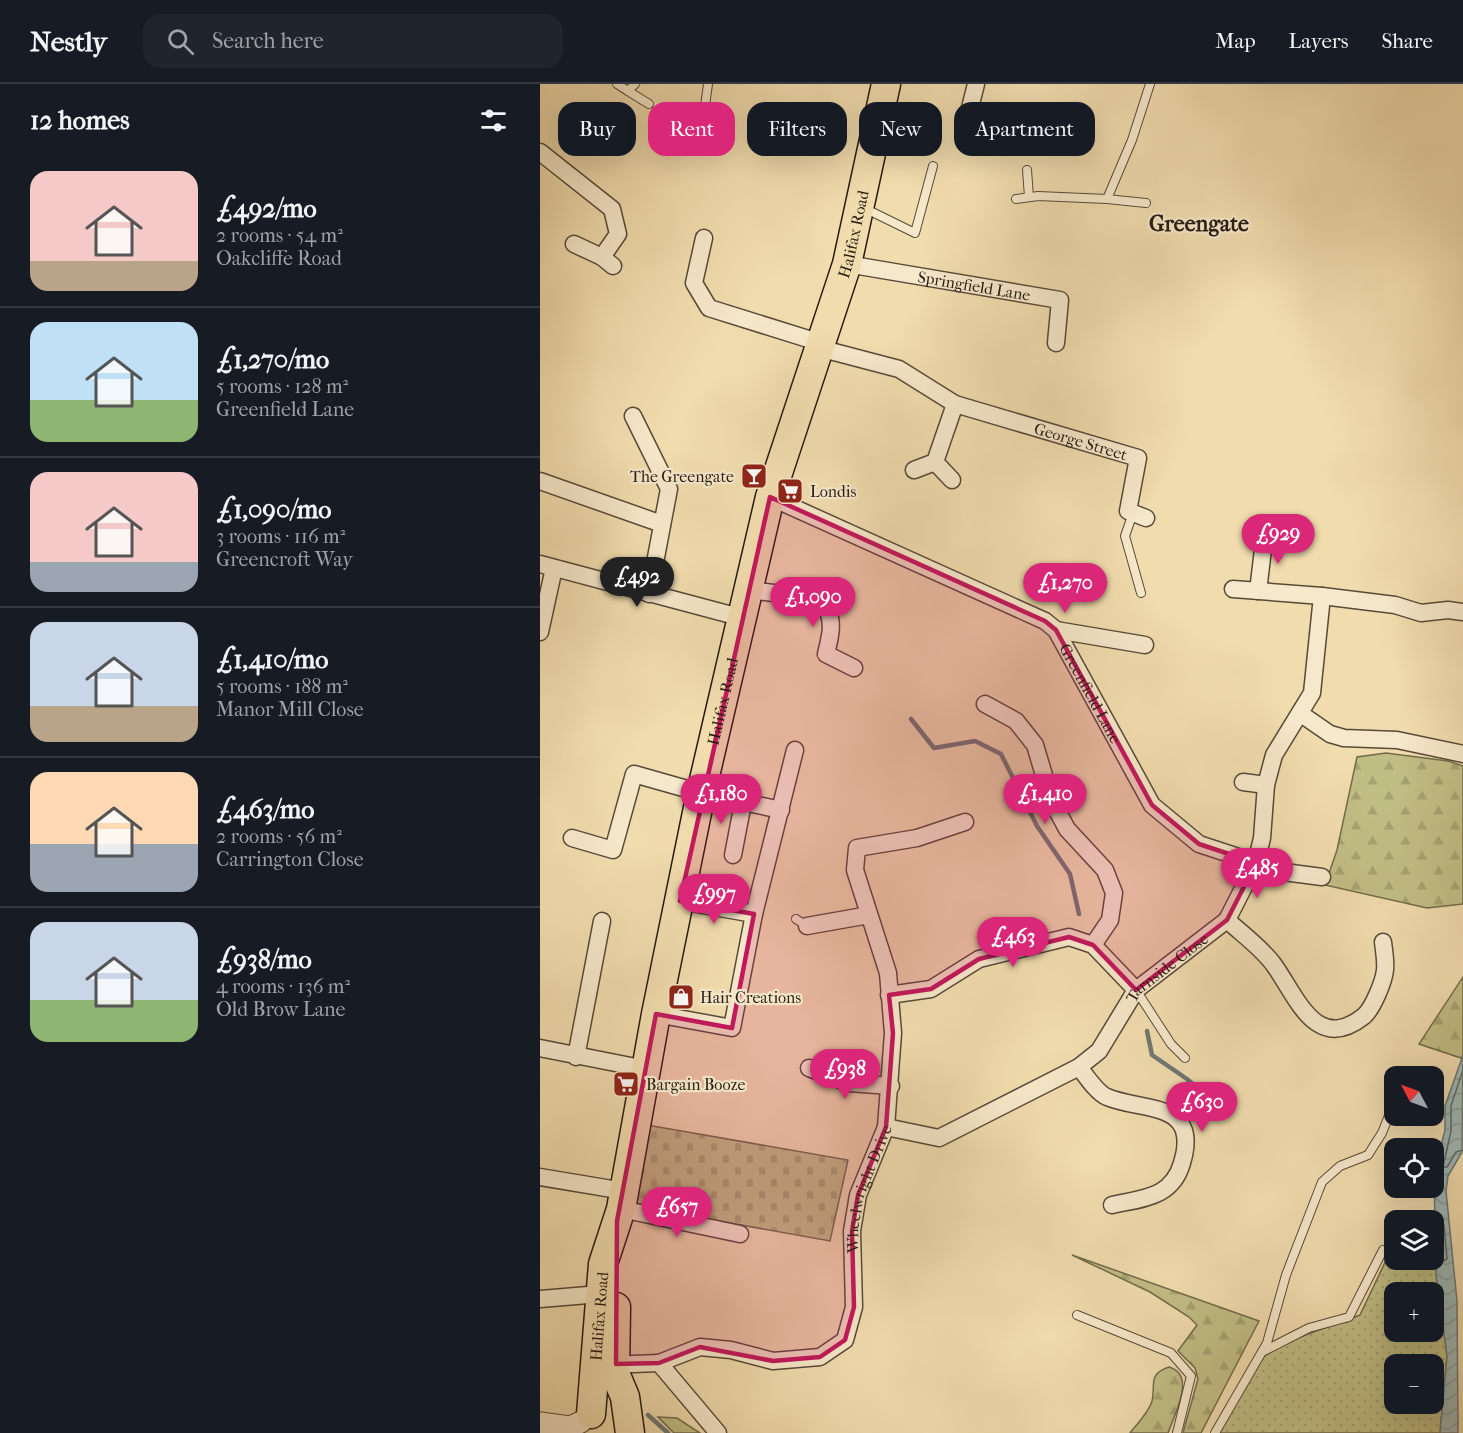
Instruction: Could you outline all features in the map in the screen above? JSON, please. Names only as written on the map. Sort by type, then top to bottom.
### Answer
[{"type":"highway","name":"Halifax Road","points":[[601,1425],[621,1207],[656,1014],[701,793],[770,497],[847,264],[861,207],[885,84]]},
{"type":"highway","name":"Halifax Road","points":[[601,1425],[625,1396],[608,1368],[600,1294],[603,1264],[621,1207]]},
{"type":"street","points":[[972,102],[976,84]]},
{"type":"street","points":[[540,152],[612,209],[618,234],[608,261],[574,244]]},
{"type":"street","name":"George Street","points":[[704,238],[694,283],[709,308],[899,369],[956,404],[1138,458],[1128,511],[1139,516]]},
{"type":"street","name":"Springfield Lane","points":[[847,264],[1060,300],[1056,343]]},
{"type":"street","points":[[914,470],[935,462],[956,404]]},
{"type":"street","points":[[633,416],[669,489],[649,594]]},
{"type":"street","points":[[935,462],[952,480]]},
{"type":"street","points":[[540,481],[662,524]]},
{"type":"street","name":"Greenfield Lane","points":[[770,497],[1045,621],[1056,630],[1152,806],[1199,844],[1284,872],[1322,877]]},
{"type":"street","points":[[1258,591],[1265,534]]},
{"type":"street","points":[[540,633],[547,566],[743,618]]},
{"type":"street","points":[[1233,589],[1395,605],[1421,613],[1448,610],[1463,612]]},
{"type":"street","points":[[749,590],[818,600],[828,611],[831,625],[826,654],[854,668]]},
{"type":"street","points":[[1322,596],[1312,693],[1274,755],[1266,786],[1262,838],[1256,862],[1227,920],[1273,963],[1301,1008],[1317,1024],[1336,1029],[1353,1024],[1368,1012],[1385,970],[1383,942]]},
{"type":"street","points":[[1056,630],[1145,645]]},
{"type":"street","points":[[985,704],[1017,721],[1035,745],[1051,799],[1067,829],[1105,870],[1114,893],[1110,920],[1093,945]]},
{"type":"street","points":[[1300,714],[1330,734],[1344,738],[1397,740],[1463,754]]},
{"type":"street","points":[[656,1014],[732,1028],[754,914],[795,750]]},
{"type":"street","points":[[572,838],[613,850],[634,774],[701,793],[781,810]]},
{"type":"street","points":[[1244,782],[1266,786]]},
{"type":"street","points":[[733,855],[743,803]]},
{"type":"street","name":"Wheelwright Drive","points":[[608,1368],[659,1363],[700,1347],[731,1350],[773,1361],[820,1357],[845,1340],[854,1307],[852,1231],[858,1195],[886,1127],[891,1086],[893,1033],[888,973],[855,870],[856,848],[917,838],[965,822]]},
{"type":"street","points":[[680,902],[754,914]]},
{"type":"street","points":[[801,923],[869,915]]},
{"type":"street","name":"Tarnside Close","points":[[886,1127],[939,1138],[1079,1067],[1100,1051],[1136,990],[1227,920]]},
{"type":"street","points":[[576,1057],[602,921]]},
{"type":"street","points":[[890,995],[931,989],[979,958],[1069,937],[1093,945],[1136,990]]},
{"type":"street","points":[[540,1048],[576,1057],[646,1069]]},
{"type":"street","points":[[1079,1067],[1106,1097],[1148,1105],[1175,1117],[1184,1131],[1187,1147],[1178,1177],[1159,1194],[1112,1205]]},
{"type":"street","points":[[809,1068],[849,1083],[891,1086]]},
{"type":"street","points":[[540,1177],[621,1207],[740,1233]]},
{"type":"street","points":[[540,1299],[600,1294]]},
{"type":"street","points":[[659,1363],[718,1433]]},
{"type":"street","points":[[540,1424],[570,1427],[601,1425]]},
{"type":"street","points":[[540,1424],[554,1433]]},
{"type":"lane","points":[[617,84],[648,103]]},
{"type":"lane","points":[[628,91],[635,84]]},
{"type":"lane","points":[[706,102],[708,84]]},
{"type":"lane","points":[[1107,199],[1132,140],[1150,84]]},
{"type":"lane","points":[[861,207],[915,233],[933,166]]},
{"type":"lane","points":[[1026,170],[1029,197]]},
{"type":"lane","points":[[1016,199],[1029,197],[1107,199],[1146,203]]},
{"type":"lane","points":[[1139,516],[1125,536],[1141,593]]},
{"type":"lane","points":[[1136,990],[1171,1044],[1185,1058]]},
{"type":"lane","points":[[1215,1433],[1267,1343],[1286,1275],[1322,1182],[1341,1166],[1368,1155],[1384,1126]]},
{"type":"lane","points":[[1262,1352],[1309,1328],[1349,1317],[1383,1250]]},
{"type":"lane","points":[[1077,1315],[1171,1353],[1191,1376],[1177,1433]]},
{"type":"highlighted area","points":[[770,497],[1045,621],[1056,630],[1152,805],[1199,844],[1256,863],[1227,920],[1136,990],[1093,945],[1069,937],[979,959],[931,989],[889,995],[893,1033],[886,1127],[858,1195],[852,1231],[854,1307],[845,1340],[820,1357],[773,1361],[700,1347],[659,1363],[616,1364],[617,1221],[656,1014],[732,1028],[754,914],[680,901]]},
{"type":"green space","points":[[1386,753],[1448,761],[1463,766],[1463,904],[1427,908],[1325,885],[1337,850],[1357,757]]},
{"type":"green space","points":[[1463,977],[1463,1055],[1461,1058],[1419,1044]]},
{"type":"green space","points":[[647,1125],[848,1160],[830,1241],[630,1205]]},
{"type":"green space","points":[[1072,1255],[1259,1321],[1201,1433],[1183,1433],[1198,1379],[1195,1368],[1178,1351],[1197,1325],[1189,1317],[1150,1292]]},
{"type":"green space","points":[[1384,1265],[1384,1270],[1437,1270],[1439,1282],[1384,1282],[1384,1342],[1444,1342],[1444,1329],[1447,1356],[1444,1389],[1444,1354],[1384,1354],[1384,1414],[1442,1414],[1440,1433],[1213,1433],[1240,1383],[1251,1368],[1275,1349],[1360,1315]]},
{"type":"green space","points":[[1169,1367],[1177,1371],[1182,1378],[1183,1387],[1168,1433],[1130,1433],[1146,1414],[1153,1396],[1155,1377]]},
{"type":"green space","points":[[658,1417],[677,1418],[700,1433],[674,1433]]},
{"type":"water","points":[[1463,1055],[1462,1152],[1448,1176],[1446,1191],[1457,1301],[1458,1433],[1440,1433],[1442,1414],[1444,1414],[1447,1356],[1444,1334],[1444,1282],[1437,1282],[1436,1270],[1444,1270],[1444,1210],[1435,1210],[1434,1198],[1444,1198],[1445,1106]]},
{"type":"waterway","points":[[911,719],[934,748],[975,741],[1001,754],[1037,826],[1070,874],[1079,914]]},
{"type":"waterway","points":[[1147,1031],[1152,1055],[1187,1079],[1216,1104]]},
{"type":"waterway","points":[[648,1415],[668,1433]]},
{"type":"place","name":"The Greengate","points":[[754,476]]},
{"type":"place","name":"Londis","points":[[790,491]]},
{"type":"place","name":"Hair Creations","points":[[681,997]]},
{"type":"place","name":"Bargain Booze","points":[[626,1084]]},
{"type":"district","name":"Greengate","points":[[1199,223]]}]
